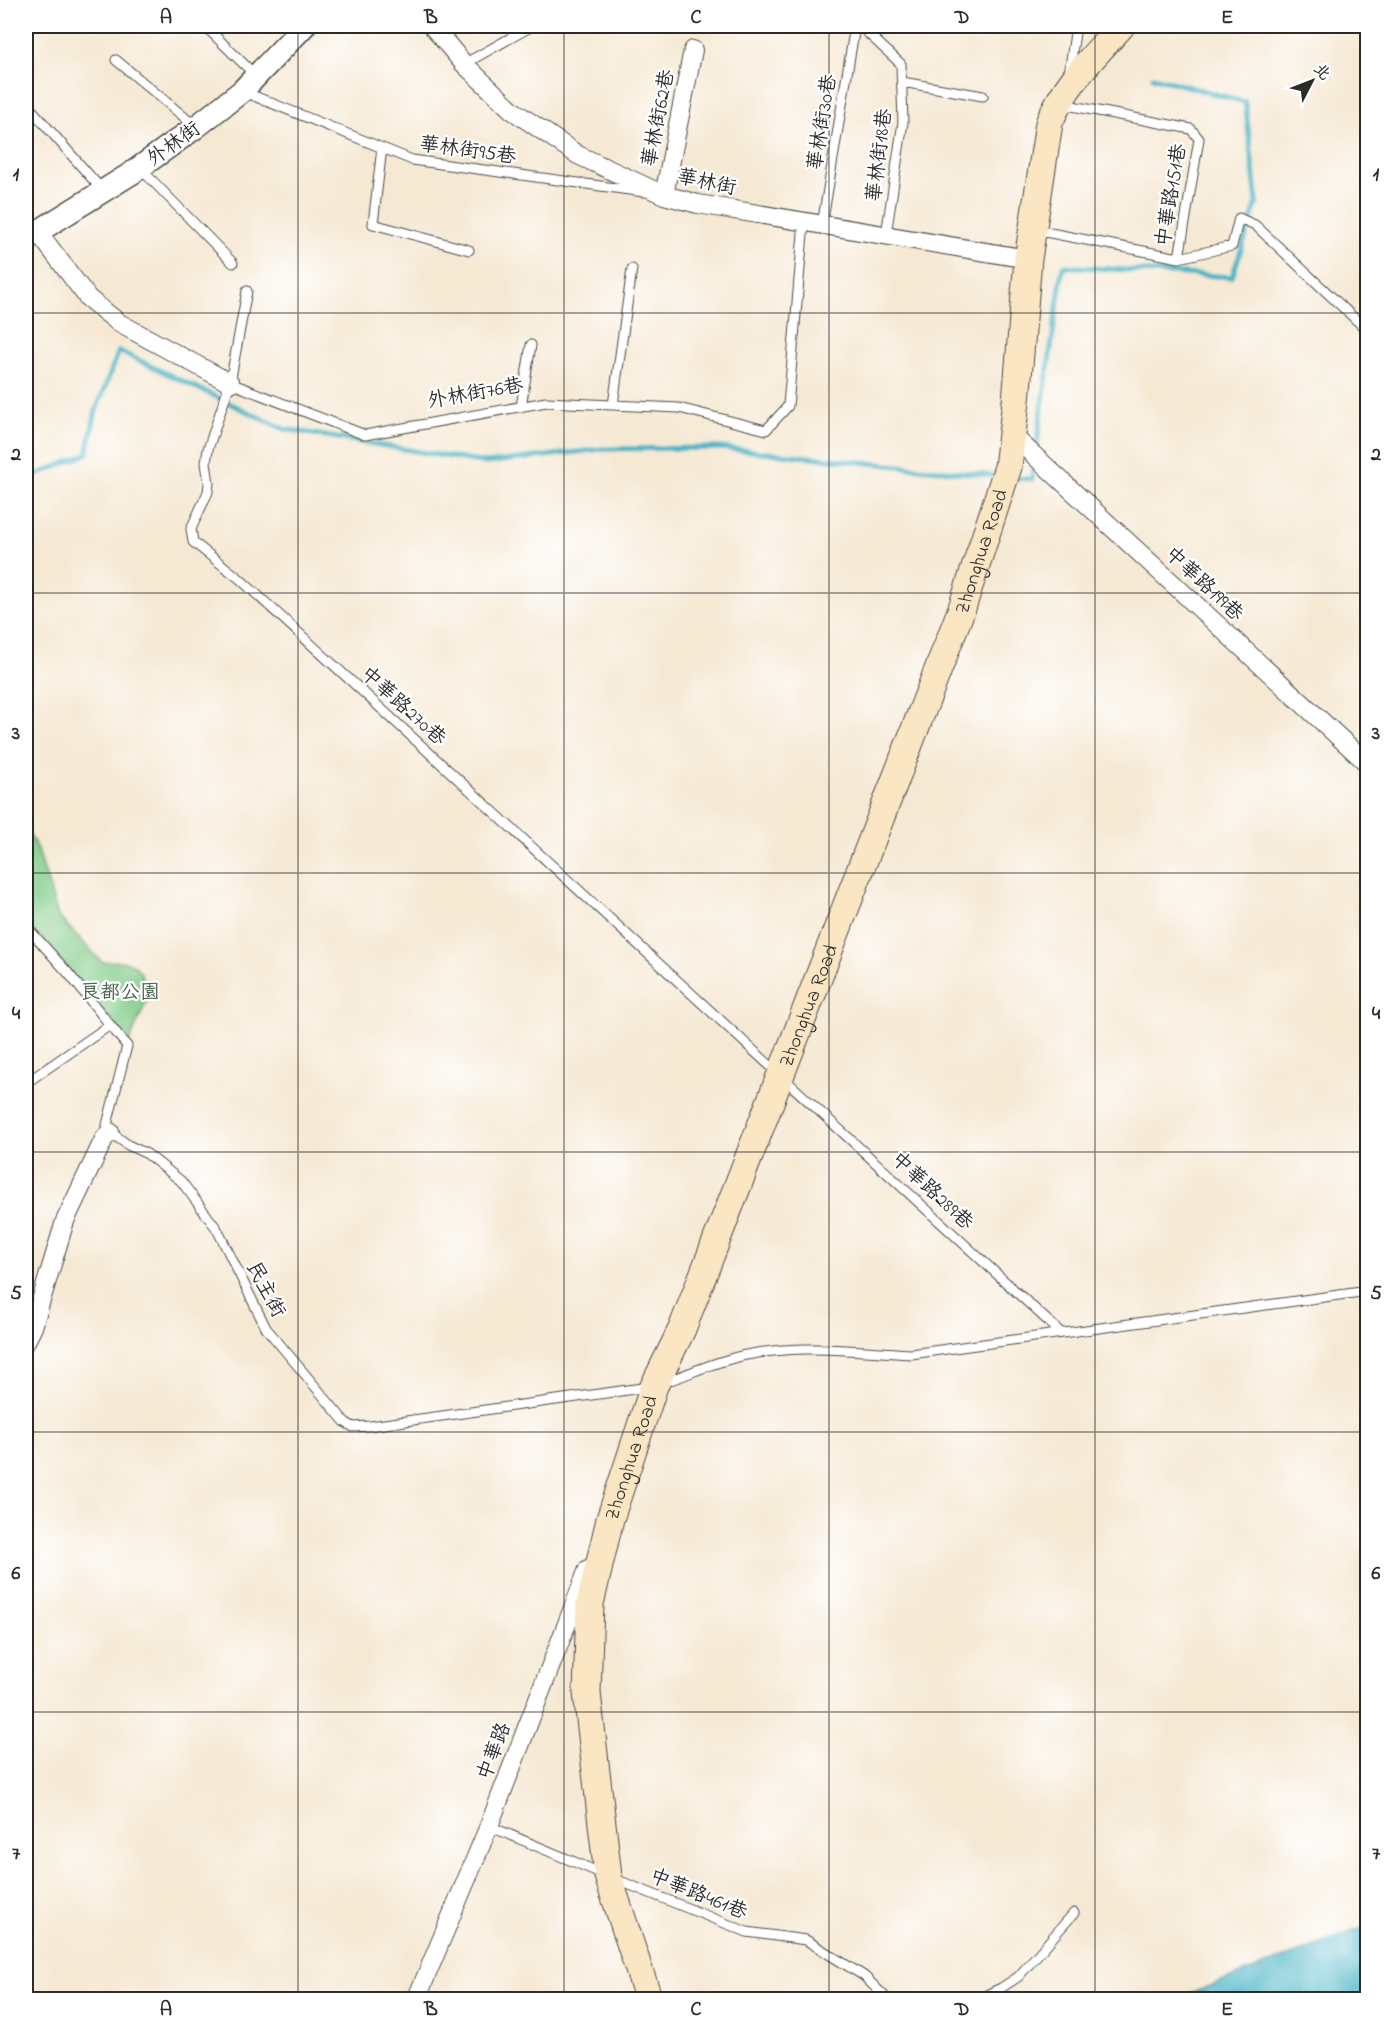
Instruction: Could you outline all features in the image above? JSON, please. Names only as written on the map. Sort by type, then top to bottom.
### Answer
[{"type":"main road","name":"Zhonghua Road","points":[[649,2000],[608,1876],[587,1693],[590,1604],[610,1519],[654,1386],[682,1329],[962,608],[1008,467],[1028,259],[1048,123],[1062,95],[1121,26]]},
{"type":"street","name":"外林街","points":[[32,235],[140,168],[196,127],[249,83],[304,26]]},
{"type":"street","name":"華林街","points":[[432,26],[464,64],[512,110],[578,155],[664,195],[698,204],[1028,259]]},
{"type":"street","name":"華林街62巷","points":[[664,195],[693,50]]},
{"type":"street","name":"外林街76巷","points":[[32,235],[88,298],[119,323],[230,383]]},
{"type":"street","name":"中華路199巷","points":[[1012,435],[1368,764]]},
{"type":"street","points":[[26,1341],[33,1327],[65,1221],[104,1139],[110,1132]]},
{"type":"street","name":"中華路","points":[[416,2000],[489,1826],[590,1564],[610,1519]]},
{"type":"lane","points":[[205,26],[249,83]]},
{"type":"lane","points":[[464,64],[532,26]]},
{"type":"lane","name":"華林街30巷","points":[[813,223],[855,26]]},
{"type":"lane","name":"華林街18巷","points":[[860,26],[901,64],[903,122],[886,235]]},
{"type":"lane","points":[[1062,95],[1077,26]]},
{"type":"lane","points":[[116,60],[196,127]]},
{"type":"lane","points":[[902,82],[983,96]]},
{"type":"lane","name":"華林街95巷","points":[[249,83],[382,148],[412,160],[664,195]]},
{"type":"lane","name":"中華路151巷","points":[[1033,230],[1179,258],[1199,139],[1191,129],[1062,95]]},
{"type":"lane","points":[[32,110],[104,191]]},
{"type":"lane","points":[[382,148],[373,224],[469,250]]},
{"type":"lane","points":[[140,168],[233,263]]},
{"type":"lane","points":[[1179,258],[1232,246],[1239,218],[1255,225],[1368,331]]},
{"type":"lane","name":"外林街76巷","points":[[230,383],[365,435],[546,402],[679,408],[766,430],[788,406],[813,223]]},
{"type":"lane","points":[[614,405],[632,269]]},
{"type":"lane","name":"中華路270巷","points":[[247,291],[230,383],[208,448],[208,492],[191,529],[193,542],[240,579],[781,1074]]},
{"type":"lane","points":[[521,407],[531,345]]},
{"type":"lane","points":[[26,926],[69,974],[127,1046],[109,1117],[110,1132]]},
{"type":"lane","points":[[26,1083],[110,1025]]},
{"type":"lane","name":"中華路289巷","points":[[781,1074],[1061,1333]]},
{"type":"lane","name":"民主街","points":[[110,1132],[128,1145],[147,1154],[181,1181],[217,1229],[266,1328],[345,1422],[353,1427],[654,1386]]},
{"type":"lane","points":[[654,1386],[724,1360],[780,1350],[911,1354],[1368,1291]]},
{"type":"lane","name":"中華路461巷","points":[[489,1826],[747,1932],[806,1940],[864,1976],[888,2000]]},
{"type":"lane","points":[[976,2000],[1018,1977],[1074,1914]]},
{"type":"green space","name":"良都公園","points":[[26,828],[38,850],[58,916],[102,962],[130,963],[139,970],[149,996],[129,1042],[26,921]]},
{"type":"water","points":[[1367,1926],[1367,1999],[1176,1999]]},
{"type":"waterway","points":[[1036,450],[1063,266],[1232,277],[1257,202],[1245,102],[1153,77]]},
{"type":"waterway","points":[[26,479],[87,454],[96,410],[119,351],[284,429],[486,463],[602,449],[720,448],[998,476]]},
{"type":"waterway","points":[[1013,478],[1032,479],[1034,462]]}]
